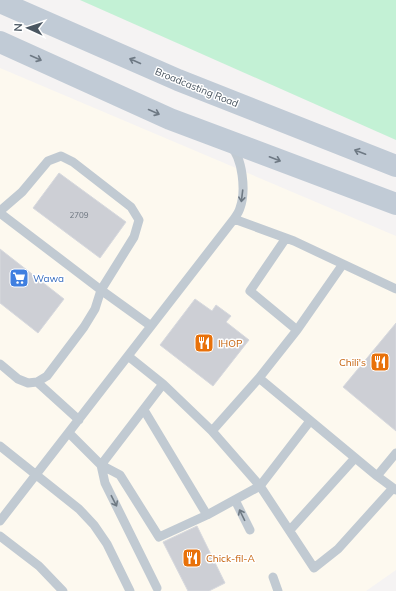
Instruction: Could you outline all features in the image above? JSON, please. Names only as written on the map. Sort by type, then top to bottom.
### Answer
[{"type":"main road","name":"Broadcasting Road","points":[[2,7],[178,80],[396,166]]},
{"type":"main road","points":[[0,42],[170,119],[396,204]]},
{"type":"lane","points":[[0,521],[234,219],[240,209],[243,189],[239,161],[233,149],[219,138]]},
{"type":"lane","points":[[0,364],[18,379],[28,383],[37,382],[47,376],[84,327],[95,309],[101,290],[134,237],[138,220],[131,206],[73,162],[61,156],[48,161],[22,192],[0,212],[101,290],[151,326]]},
{"type":"lane","points":[[234,219],[286,238],[396,289]]},
{"type":"lane","points":[[286,238],[250,291],[298,330]]},
{"type":"lane","points":[[212,431],[259,378],[298,330],[343,264]]},
{"type":"lane","points":[[128,356],[163,384],[212,431],[260,486],[314,568],[338,549],[394,489],[259,378]]},
{"type":"lane","points":[[37,382],[79,420]]},
{"type":"lane","points":[[101,465],[163,384]]},
{"type":"lane","points":[[144,410],[207,515]]},
{"type":"lane","points":[[68,433],[101,465],[120,475],[159,537],[207,515],[260,486],[310,421]]},
{"type":"lane","points":[[0,446],[79,508],[94,525],[107,544],[130,591]]},
{"type":"lane","points":[[377,476],[396,453]]},
{"type":"lane","points":[[290,530],[355,458]]},
{"type":"lane","points":[[101,465],[105,483],[157,588]]},
{"type":"lane","points":[[235,500],[250,530]]},
{"type":"lane","points":[[0,536],[39,566],[63,591]]},
{"type":"lane","points":[[273,578],[278,591]]},
{"type":"shaded area","points":[[0,68],[396,236],[396,570],[366,591],[0,591]]},
{"type":"green space","points":[[80,0],[396,0],[396,140]]},
{"type":"building","points":[[59,173],[126,222],[100,258],[33,208]]},
{"type":"building","name":"Wawa","points":[[0,249],[64,299],[38,333],[0,303]]},
{"type":"building","name":"IHOP","points":[[195,299],[212,311],[216,305],[231,316],[226,322],[249,340],[213,386],[160,345]]},
{"type":"building","name":"Chili's","points":[[396,323],[396,431],[343,387]]},
{"type":"building","name":"Chick-fil-A","points":[[197,526],[225,583],[209,591],[188,591],[163,542]]},
{"type":"place","name":"Wawa","points":[[19,278]]},
{"type":"place","name":"IHOP","points":[[204,343]]},
{"type":"place","name":"Chili's","points":[[380,362]]},
{"type":"place","name":"Chick-fil-A","points":[[192,558]]}]
